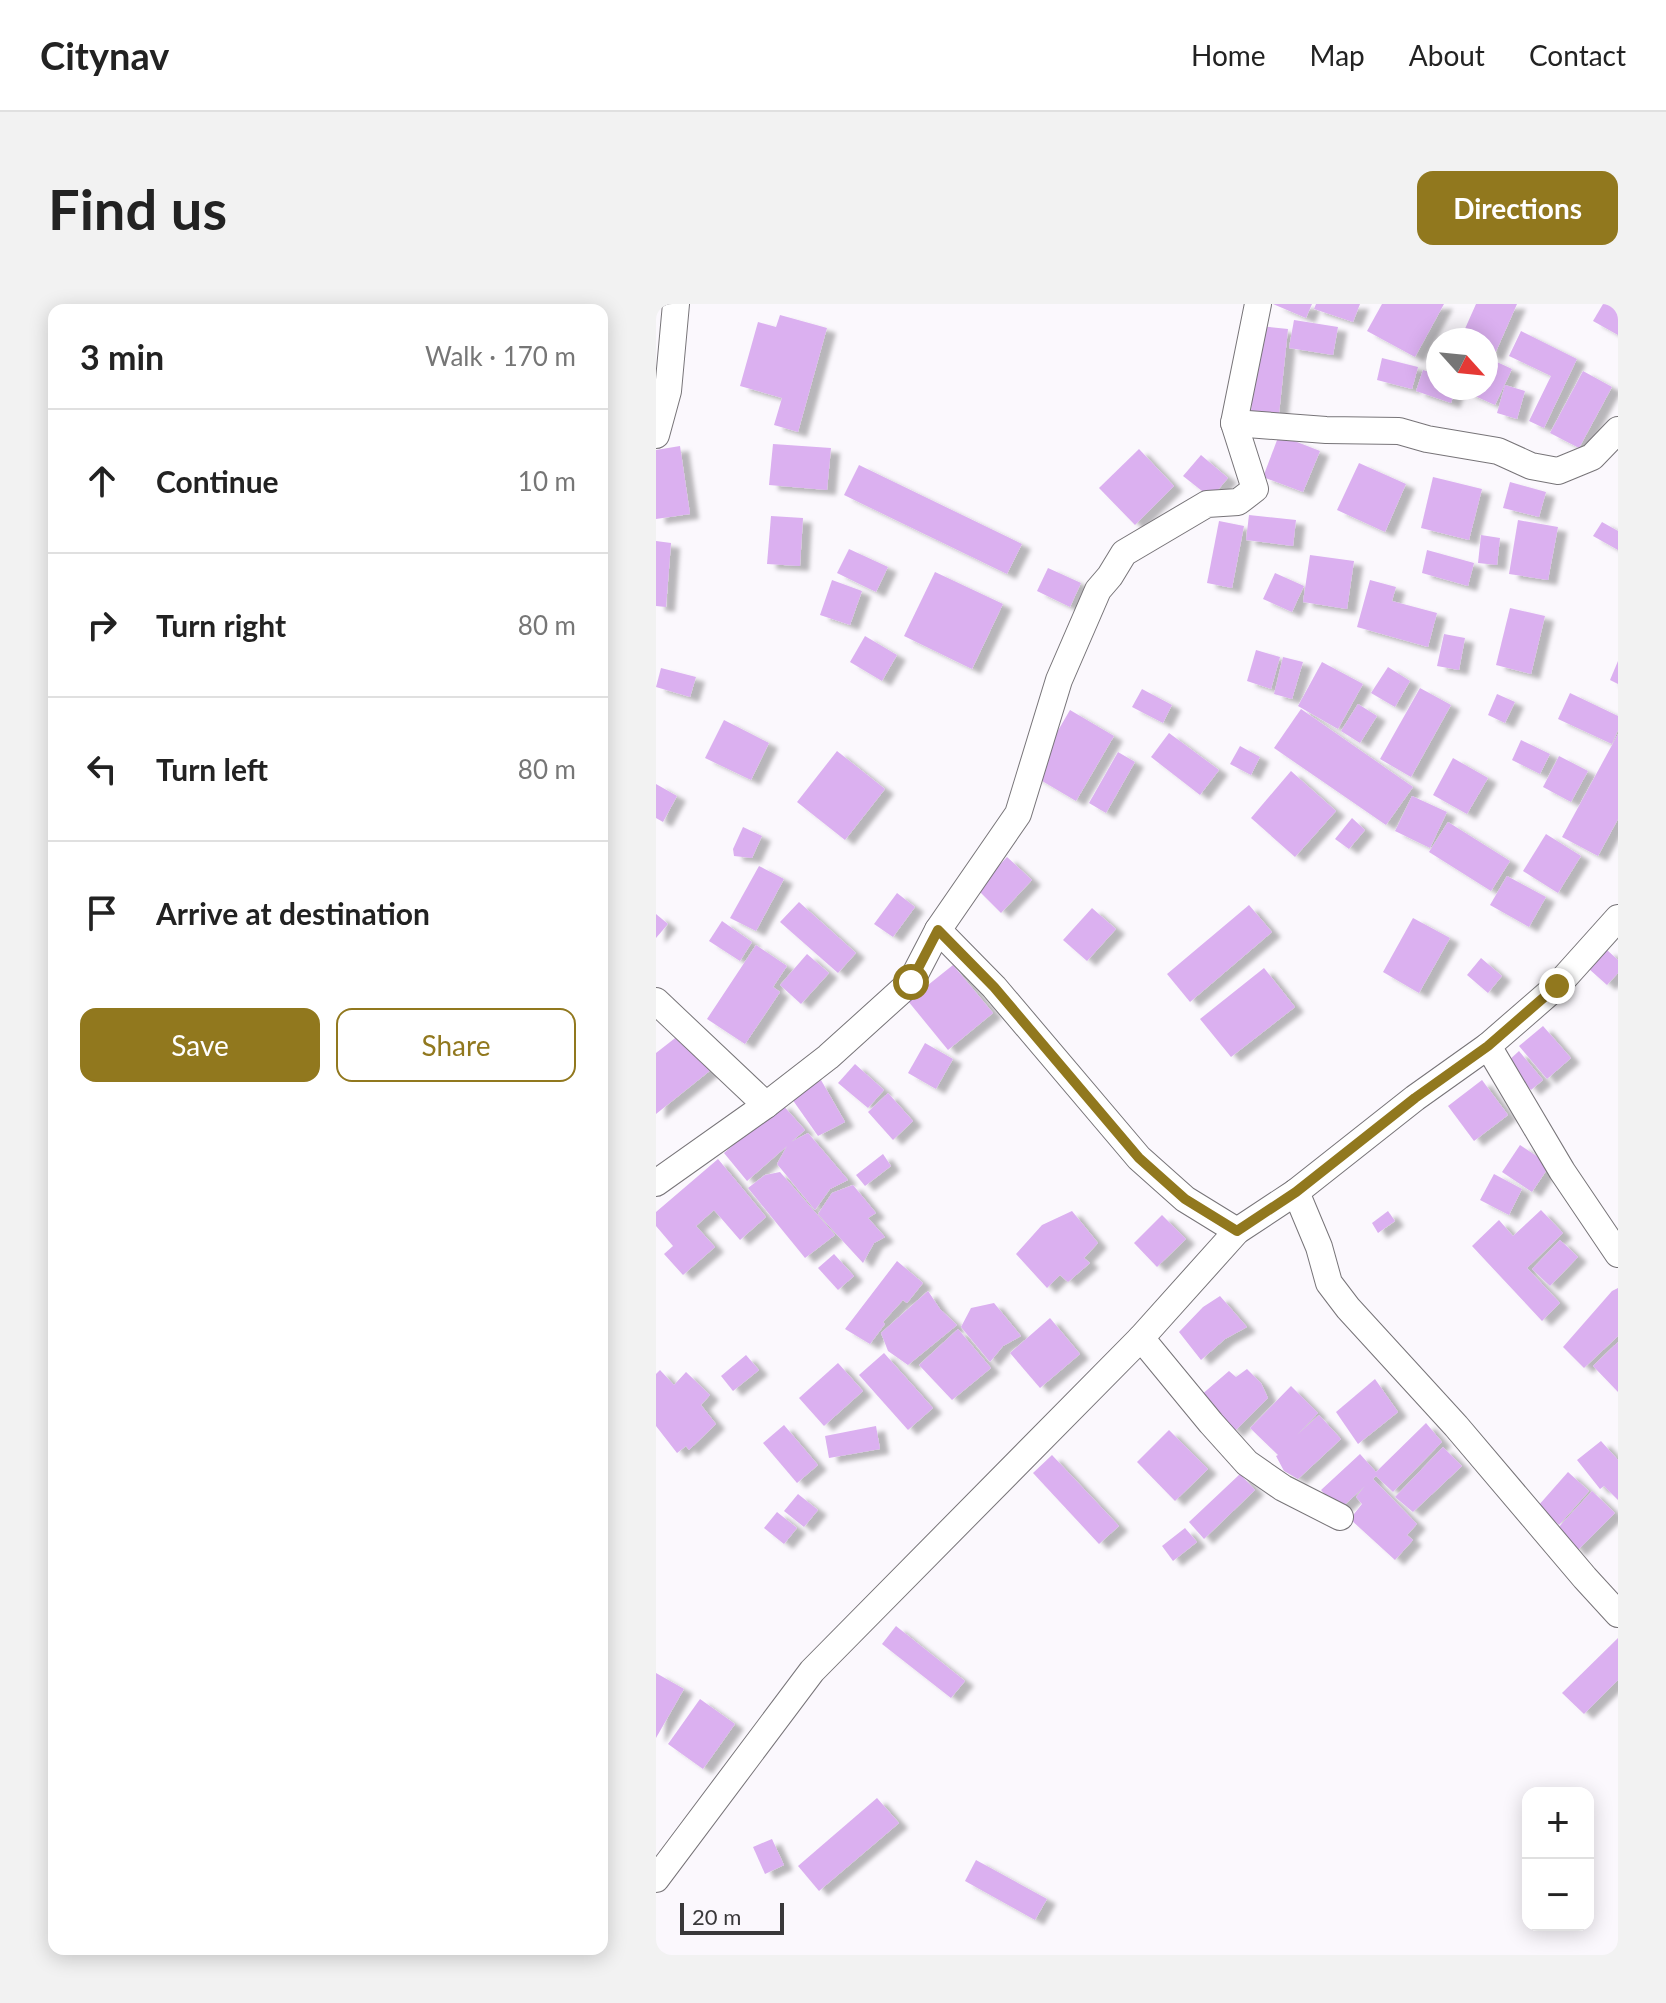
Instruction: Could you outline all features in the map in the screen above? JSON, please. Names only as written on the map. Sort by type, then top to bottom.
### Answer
[{"type":"street","points":[[656,435],[668,391],[676,304]]},
{"type":"street","points":[[656,1183],[828,1057],[911,982],[938,930],[1018,814],[1059,680],[1098,590],[1124,553],[1207,504],[1238,502],[1255,489],[1234,423],[1258,304]]},
{"type":"street","points":[[1234,423],[1326,430],[1399,431],[1498,451],[1531,466],[1558,471],[1592,457],[1618,430]]},
{"type":"street","points":[[656,1879],[812,1671],[1141,1338],[1237,1231],[1296,1192],[1415,1098],[1488,1046],[1557,986],[1618,918]]},
{"type":"street","points":[[938,930],[994,987],[1139,1158],[1185,1199],[1237,1231]]},
{"type":"street","points":[[656,1001],[766,1105]]},
{"type":"street","points":[[1488,1046],[1562,1171],[1618,1254]]},
{"type":"street","points":[[1296,1192],[1319,1247],[1329,1283],[1348,1308],[1456,1426],[1618,1614]]},
{"type":"street","points":[[1141,1338],[1247,1463],[1283,1488],[1340,1517]]},
{"type":"building","points":[[1273,304],[1312,304],[1306,318]]},
{"type":"building","points":[[1316,304],[1360,304],[1353,322],[1314,309]]},
{"type":"building","points":[[1382,304],[1444,304],[1431,328],[1426,328],[1426,337],[1415,357],[1367,331]]},
{"type":"building","points":[[1476,304],[1517,304],[1498,347],[1498,328],[1465,328]]},
{"type":"building","points":[[1603,304],[1618,304],[1618,335],[1593,321]]},
{"type":"building","points":[[780,315],[827,328],[798,432],[774,425],[782,398],[740,386],[758,322],[776,327]]},
{"type":"building","points":[[1294,320],[1338,327],[1333,355],[1289,348]]},
{"type":"building","points":[[1259,326],[1288,329],[1279,414],[1251,411]]},
{"type":"building","points":[[1521,331],[1577,359],[1544,428],[1529,421],[1551,376],[1509,356]]},
{"type":"building","points":[[1382,358],[1418,367],[1412,389],[1377,380]]},
{"type":"building","points":[[1498,363],[1512,369],[1498,399]]},
{"type":"building","points":[[1423,370],[1426,371],[1426,394],[1416,391]]},
{"type":"building","points":[[1583,371],[1612,387],[1579,448],[1550,433]]},
{"type":"building","points":[[1505,385],[1525,391],[1517,419],[1497,413]]},
{"type":"building","points":[[1279,435],[1320,451],[1303,492],[1263,477]]},
{"type":"building","points":[[773,444],[831,448],[827,490],[769,485]]},
{"type":"building","points":[[680,446],[690,514],[656,519],[656,450]]},
{"type":"building","points":[[1139,449],[1174,486],[1135,525],[1099,488]]},
{"type":"building","points":[[1201,455],[1228,478],[1211,498],[1183,476]]},
{"type":"building","points":[[1359,463],[1406,484],[1385,532],[1337,510]]},
{"type":"building","points":[[859,465],[1022,544],[1007,574],[844,495]]},
{"type":"building","points":[[1433,477],[1482,489],[1469,540],[1421,528]]},
{"type":"building","points":[[1510,482],[1546,492],[1539,517],[1503,508]]},
{"type":"building","points":[[1249,515],[1296,520],[1293,546],[1246,540]]},
{"type":"building","points":[[771,516],[803,518],[800,566],[767,564]]},
{"type":"building","points":[[1518,520],[1558,527],[1548,580],[1509,574]]},
{"type":"building","points":[[1219,521],[1244,526],[1232,588],[1207,583]]},
{"type":"building","points":[[1602,522],[1618,531],[1618,550],[1593,536]]},
{"type":"building","points":[[1481,535],[1500,538],[1497,565],[1478,563]]},
{"type":"building","points":[[656,541],[671,543],[666,607],[656,606]]},
{"type":"building","points":[[849,549],[888,567],[876,592],[837,573]]},
{"type":"building","points":[[1427,550],[1474,563],[1468,586],[1422,573]]},
{"type":"building","points":[[1310,555],[1354,561],[1347,609],[1303,602]]},
{"type":"building","points":[[1048,568],[1081,583],[1070,607],[1037,591]]},
{"type":"building","points":[[935,572],[1003,604],[972,669],[904,636]]},
{"type":"building","points":[[1275,573],[1304,586],[1292,612],[1263,599]]},
{"type":"building","points":[[832,580],[862,591],[850,625],[820,615]]},
{"type":"building","points":[[1370,580],[1396,587],[1392,601],[1437,613],[1428,647],[1357,627]]},
{"type":"building","points":[[1510,608],[1545,616],[1531,674],[1496,665]]},
{"type":"building","points":[[1444,634],[1465,638],[1459,670],[1437,666]]},
{"type":"building","points":[[865,636],[897,655],[882,681],[850,662]]},
{"type":"building","points":[[1256,650],[1280,657],[1271,689],[1247,681]]},
{"type":"building","points":[[1283,657],[1303,662],[1292,699],[1274,694]]},
{"type":"building","points":[[1618,661],[1618,684],[1610,680]]},
{"type":"building","points":[[1322,662],[1363,684],[1338,729],[1298,706]]},
{"type":"building","points":[[1388,667],[1410,681],[1395,707],[1371,693]]},
{"type":"building","points":[[661,668],[696,677],[690,697],[656,687]]},
{"type":"building","points":[[1420,688],[1451,705],[1411,777],[1380,759]]},
{"type":"building","points":[[1142,689],[1172,705],[1163,723],[1132,707]]},
{"type":"building","points":[[1570,693],[1618,716],[1618,730],[1612,744],[1558,719]]},
{"type":"building","points":[[1497,694],[1515,702],[1505,723],[1488,715]]},
{"type":"building","points":[[1358,704],[1377,716],[1360,743],[1341,731]]},
{"type":"building","points":[[1301,709],[1413,787],[1386,825],[1274,748]]},
{"type":"building","points":[[1070,710],[1114,736],[1076,801],[1032,775]]},
{"type":"building","points":[[724,720],[769,743],[751,780],[705,758]]},
{"type":"building","points":[[1169,733],[1219,770],[1200,795],[1151,757]]},
{"type":"building","points":[[1618,734],[1618,819],[1598,856],[1562,837]]},
{"type":"building","points":[[1521,740],[1550,754],[1540,774],[1512,760]]},
{"type":"building","points":[[1240,746],[1260,757],[1251,775],[1230,764]]},
{"type":"building","points":[[837,751],[885,789],[845,840],[797,802]]},
{"type":"building","points":[[1118,752],[1135,762],[1106,813],[1089,803]]},
{"type":"building","points":[[1559,756],[1588,771],[1571,802],[1543,787]]},
{"type":"building","points":[[1453,758],[1488,778],[1467,814],[1433,795]]},
{"type":"building","points":[[1291,771],[1336,811],[1295,857],[1251,818]]},
{"type":"building","points":[[656,784],[677,796],[663,822],[656,818]]},
{"type":"building","points":[[1412,796],[1447,812],[1430,848],[1395,831]]},
{"type":"building","points":[[1352,818],[1365,830],[1349,849],[1335,839]]},
{"type":"building","points":[[1448,822],[1510,861],[1491,891],[1429,852]]},
{"type":"building","points":[[743,827],[762,836],[752,858],[734,856],[733,849]]},
{"type":"building","points":[[1546,834],[1581,856],[1558,893],[1523,871]]},
{"type":"building","points":[[1007,857],[1032,880],[1001,913],[977,889]]},
{"type":"building","points":[[759,866],[784,879],[756,931],[730,918]]},
{"type":"building","points":[[1507,876],[1546,897],[1529,927],[1490,905]]},
{"type":"building","points":[[897,893],[915,907],[893,937],[874,924]]},
{"type":"building","points":[[799,902],[856,953],[838,973],[780,922]]},
{"type":"building","points":[[1249,905],[1272,932],[1190,1002],[1167,974]]},
{"type":"building","points":[[1092,908],[1116,929],[1087,961],[1063,940]]},
{"type":"building","points":[[656,914],[668,924],[656,938]]},
{"type":"building","points":[[1413,918],[1450,938],[1419,993],[1383,972]]},
{"type":"building","points":[[722,921],[752,942],[740,961],[709,941]]},
{"type":"building","points":[[756,945],[787,966],[773,987],[780,992],[745,1044],[707,1019]]},
{"type":"building","points":[[1607,950],[1618,960],[1618,973],[1607,985],[1589,969]]},
{"type":"building","points":[[807,954],[829,973],[801,1004],[780,985]]},
{"type":"building","points":[[1481,958],[1502,976],[1488,993],[1467,975]]},
{"type":"building","points":[[953,965],[993,1013],[948,1050],[908,1001]]},
{"type":"building","points":[[1264,968],[1295,1007],[1231,1057],[1200,1019]]},
{"type":"building","points":[[1543,1026],[1571,1058],[1547,1079],[1519,1046]]},
{"type":"building","points":[[688,1028],[717,1065],[656,1114],[656,1053]]},
{"type":"building","points":[[925,1043],[953,1059],[936,1089],[908,1073]]},
{"type":"building","points":[[1519,1051],[1543,1080],[1531,1090],[1507,1062]]},
{"type":"building","points":[[855,1064],[884,1090],[868,1108],[838,1083]]},
{"type":"building","points":[[821,1080],[845,1122],[818,1136],[792,1099]]},
{"type":"building","points":[[1482,1080],[1508,1115],[1474,1141],[1448,1106]]},
{"type":"building","points":[[888,1093],[913,1121],[893,1140],[868,1112]]},
{"type":"building","points":[[781,1103],[805,1130],[791,1142],[808,1133],[848,1180],[830,1189],[815,1210],[777,1164],[787,1146],[747,1181],[724,1153]]},
{"type":"building","points":[[1520,1145],[1550,1165],[1532,1192],[1502,1172]]},
{"type":"building","points":[[883,1154],[891,1166],[865,1186],[856,1175]]},
{"type":"building","points":[[718,1159],[766,1217],[740,1240],[714,1210],[696,1226],[715,1247],[683,1275],[664,1254],[673,1246],[656,1226],[656,1212]]},
{"type":"building","points":[[780,1172],[835,1235],[805,1258],[748,1188],[765,1175]]},
{"type":"building","points":[[1494,1174],[1522,1189],[1509,1215],[1480,1200]]},
{"type":"building","points":[[853,1185],[876,1213],[868,1218],[885,1237],[874,1243],[863,1263],[818,1214],[832,1193]]},
{"type":"building","points":[[1541,1210],[1563,1233],[1527,1268],[1560,1303],[1542,1321],[1472,1246],[1499,1220],[1513,1236]]},
{"type":"building","points":[[1072,1211],[1098,1243],[1084,1258],[1090,1263],[1068,1282],[1060,1275],[1047,1288],[1016,1254],[1042,1225]]},
{"type":"building","points":[[1388,1211],[1395,1221],[1378,1233],[1372,1223]]},
{"type":"building","points":[[1162,1215],[1186,1239],[1157,1267],[1134,1243]]},
{"type":"building","points":[[1560,1240],[1578,1257],[1550,1286],[1532,1269]]},
{"type":"building","points":[[834,1254],[854,1276],[838,1290],[818,1268]]},
{"type":"building","points":[[897,1261],[923,1283],[907,1303],[903,1300],[883,1322],[885,1324],[870,1344],[845,1329]]},
{"type":"building","points":[[1618,1288],[1618,1336],[1584,1368],[1563,1347]]},
{"type":"building","points":[[928,1291],[940,1309],[957,1325],[908,1365],[888,1351],[881,1333]]},
{"type":"building","points":[[1220,1296],[1247,1327],[1225,1339],[1201,1360],[1179,1332],[1203,1307]]},
{"type":"building","points":[[994,1303],[1021,1336],[1003,1346],[990,1362],[961,1327],[971,1308]]},
{"type":"building","points":[[1050,1318],[1080,1354],[1040,1388],[1010,1353]]},
{"type":"building","points":[[958,1329],[991,1368],[952,1400],[919,1365]]},
{"type":"building","points":[[1618,1342],[1618,1392],[1593,1366]]},
{"type":"building","points":[[884,1353],[933,1408],[908,1430],[859,1375]]},
{"type":"building","points":[[746,1355],[759,1370],[733,1391],[721,1376]]},
{"type":"building","points":[[838,1363],[863,1391],[824,1426],[799,1398]]},
{"type":"building","points":[[1247,1369],[1261,1383],[1268,1398],[1234,1432],[1200,1396],[1229,1371],[1236,1377]]},
{"type":"building","points":[[660,1370],[674,1385],[686,1372],[710,1395],[701,1405],[716,1424],[689,1450],[686,1446],[677,1453],[656,1426],[656,1374]]},
{"type":"building","points":[[1375,1379],[1398,1412],[1358,1444],[1336,1412]]},
{"type":"building","points":[[1291,1386],[1318,1413],[1297,1435],[1319,1415],[1341,1439],[1298,1479],[1284,1471],[1278,1455],[1250,1428]]},
{"type":"building","points":[[1426,1423],[1442,1442],[1393,1492],[1376,1476],[1373,1479],[1417,1524],[1407,1535],[1413,1540],[1395,1560],[1350,1519],[1362,1504],[1356,1497],[1365,1486],[1339,1510],[1321,1490],[1360,1454],[1376,1472]]},
{"type":"building","points":[[784,1425],[818,1465],[797,1483],[763,1443]]},
{"type":"building","points":[[876,1426],[880,1449],[829,1458],[825,1436]]},
{"type":"building","points":[[1169,1430],[1208,1469],[1175,1501],[1137,1462]]},
{"type":"building","points":[[1601,1441],[1618,1460],[1618,1500],[1604,1486],[1600,1489],[1577,1460]]},
{"type":"building","points":[[1443,1447],[1462,1466],[1413,1512],[1395,1497]]},
{"type":"building","points":[[1052,1455],[1119,1526],[1099,1544],[1033,1473]]},
{"type":"building","points":[[1568,1472],[1589,1491],[1559,1525],[1538,1506]]},
{"type":"building","points":[[1240,1474],[1255,1490],[1204,1539],[1189,1522]]},
{"type":"building","points":[[1592,1491],[1615,1513],[1577,1551],[1557,1529]]},
{"type":"building","points":[[798,1494],[818,1510],[804,1527],[784,1511]]},
{"type":"building","points":[[777,1512],[797,1528],[784,1544],[764,1528]]},
{"type":"building","points":[[1185,1528],[1197,1542],[1173,1561],[1162,1546]]},
{"type":"building","points":[[896,1626],[965,1681],[951,1698],[882,1644]]},
{"type":"building","points":[[1618,1638],[1618,1680],[1584,1714],[1562,1693]]},
{"type":"building","points":[[656,1673],[684,1689],[656,1738]]},
{"type":"building","points":[[700,1699],[735,1724],[703,1769],[668,1744]]},
{"type":"building","points":[[877,1798],[899,1823],[819,1891],[798,1866]]},
{"type":"building","points":[[772,1839],[784,1865],[765,1874],[753,1847]]},
{"type":"building","points":[[976,1860],[1047,1899],[1035,1920],[965,1881]]},
{"type":"route","points":[[911,982],[938,930],[994,987],[1139,1158],[1185,1199],[1237,1231],[1296,1192],[1415,1098],[1488,1046],[1557,986]]}]
